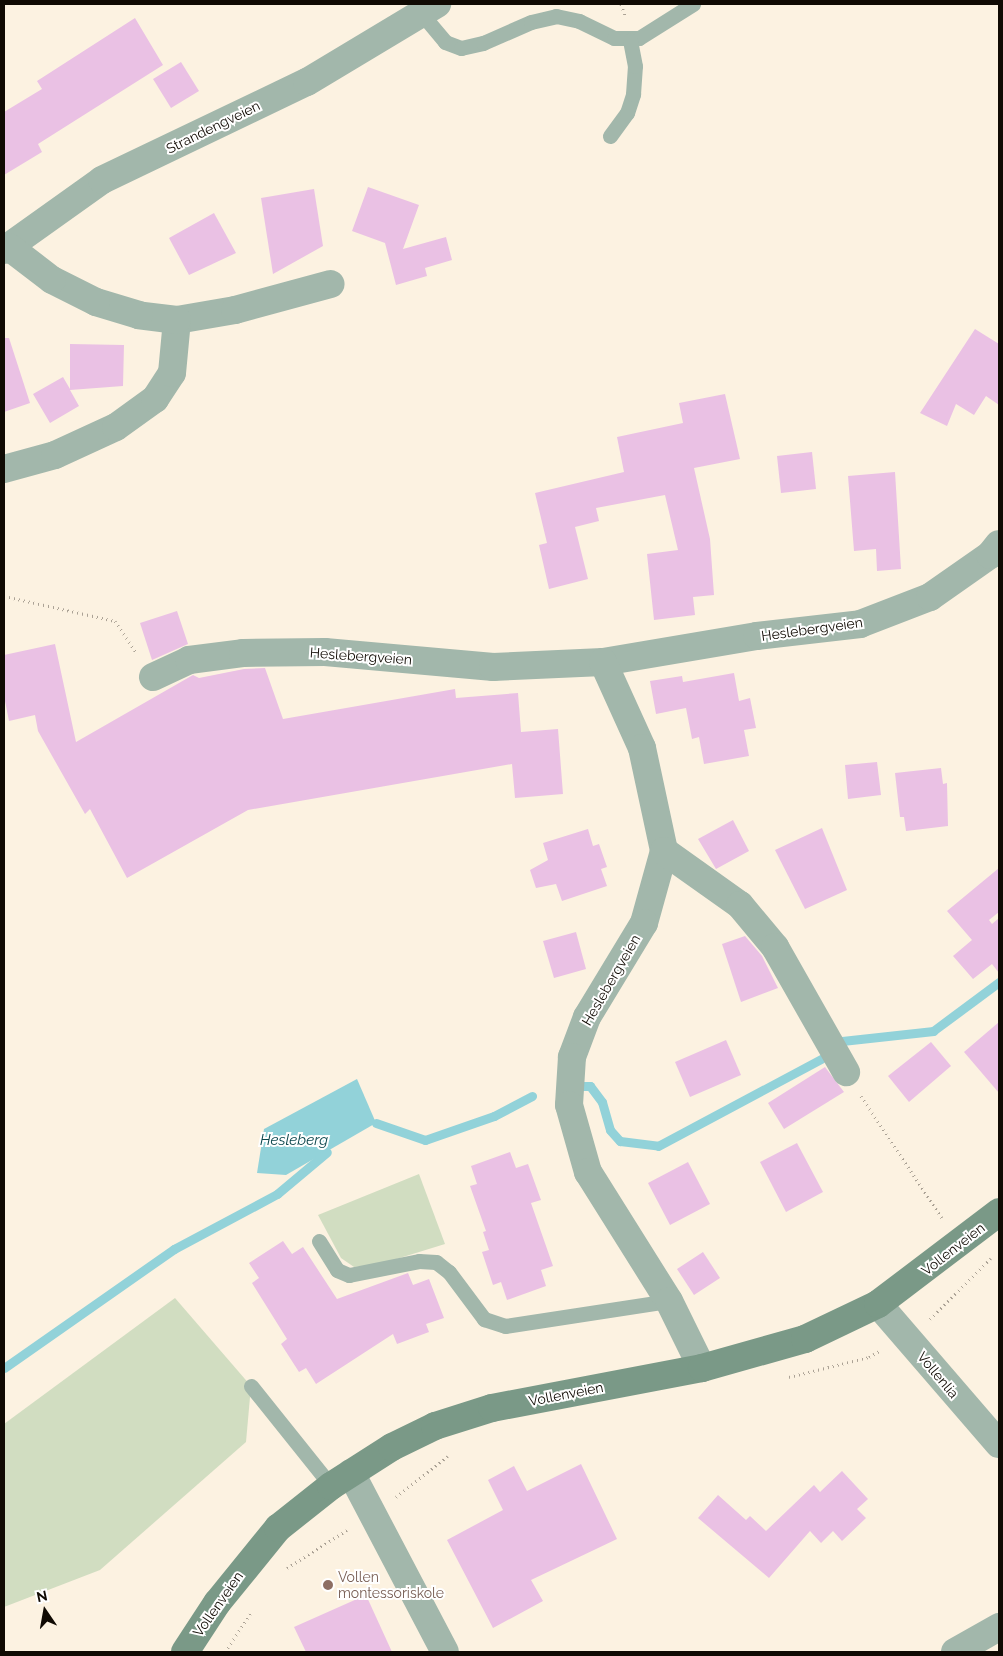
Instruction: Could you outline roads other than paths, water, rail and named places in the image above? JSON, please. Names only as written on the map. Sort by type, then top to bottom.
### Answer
[{"type":"main road","name":"Vollenveien","points":[[185,1652],[255,1553],[291,1516],[341,1480],[392,1447],[463,1416],[702,1368],[805,1339],[878,1304],[960,1245],[999,1212]]},
{"type":"street","name":"Strandengveien","points":[[331,284],[235,310],[177,320],[140,315],[96,302],[52,280],[6,248],[102,180],[307,82],[429,8]]},
{"type":"street","points":[[4,469],[55,455],[116,427],[155,399],[172,372],[177,320]]},
{"type":"street","name":"Heslebergveien","points":[[153,676],[189,660],[243,653],[325,652],[493,667],[603,662],[757,636],[860,624],[930,597],[990,555],[999,544]]},
{"type":"street","name":"Heslebergveien","points":[[603,662],[642,748],[664,851],[644,924],[587,1017],[572,1057],[569,1105],[588,1172],[669,1301],[702,1368]]},
{"type":"street","points":[[664,851],[740,905],[775,948],[846,1072]]},
{"type":"street","name":"Vollenlia","points":[[878,1304],[999,1444]]},
{"type":"street","points":[[341,1480],[373,1516],[444,1652]]},
{"type":"street","points":[[955,1652],[999,1627]]},
{"type":"lane","points":[[610,136],[627,113],[633,94],[635,66],[630,40],[655,31],[693,4]]},
{"type":"lane","name":"Strandengveien","points":[[429,8],[445,42],[461,48],[483,43],[530,22],[556,16],[579,21],[614,38],[630,40]]},
{"type":"lane","points":[[319,1241],[337,1270],[349,1275],[420,1261],[436,1262],[484,1319],[505,1326],[669,1301]]},
{"type":"lane","points":[[251,1386],[341,1480]]},
{"type":"water","name":"Hesleberg","points":[[357,1079],[376,1123],[286,1175],[257,1173],[264,1129]]},
{"type":"waterway","points":[[842,1041],[933,1031],[999,982]]},
{"type":"waterway","points":[[583,1086],[590,1086],[602,1102],[610,1130],[620,1141],[658,1146],[821,1059]]},
{"type":"waterway","points":[[376,1123],[425,1140],[494,1116],[532,1096]]},
{"type":"waterway","points":[[4,1368],[174,1249],[277,1194],[327,1152]]},
{"type":"place","name":"Vollen montessoriskole","points":[[328,1585]]}]
